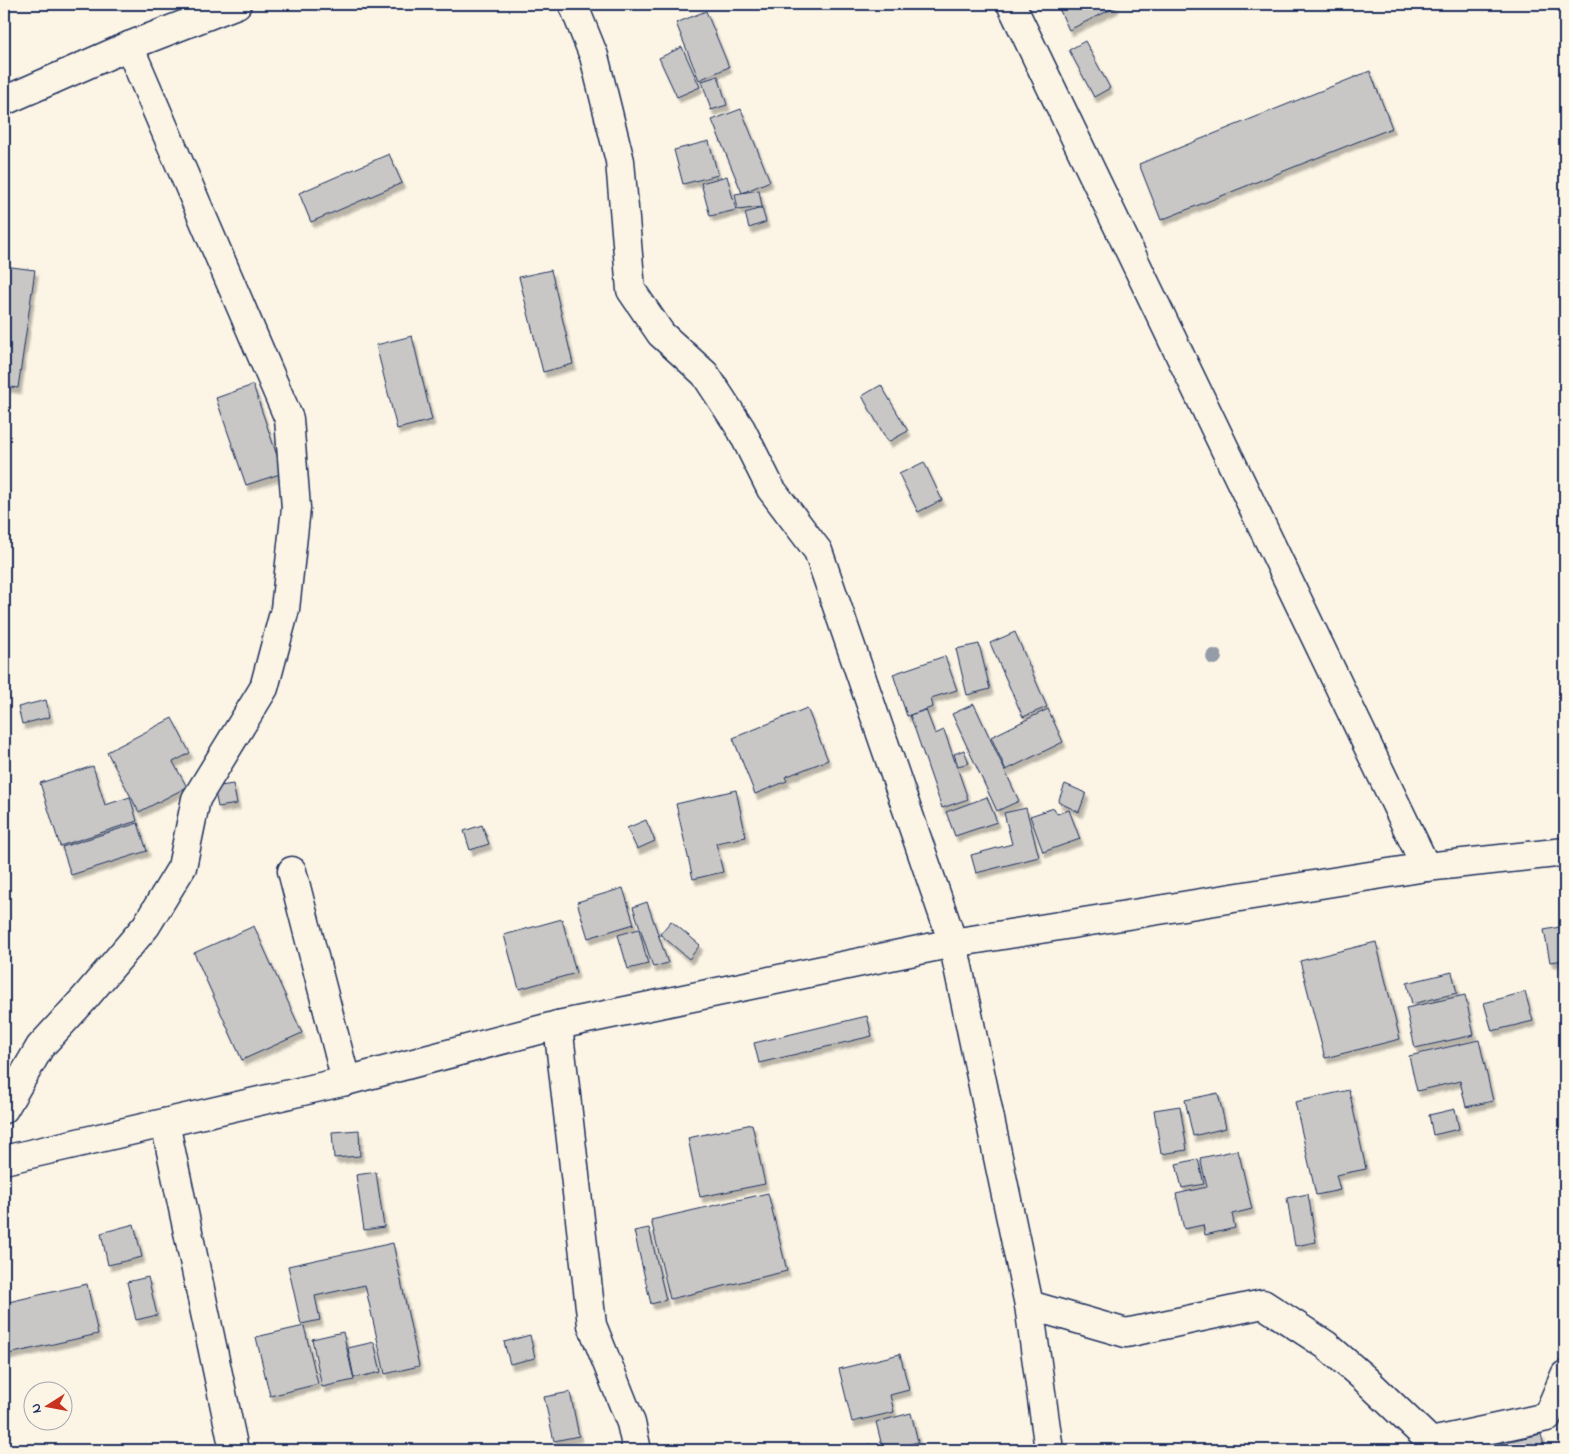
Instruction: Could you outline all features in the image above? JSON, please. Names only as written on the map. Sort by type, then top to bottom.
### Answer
[{"type":"street","points":[[4,101],[129,46],[237,4]]},
{"type":"street","points":[[573,4],[594,56],[620,161],[631,290],[661,334],[705,374],[741,429],[771,489],[818,551],[953,943],[1029,1305],[1049,1450]]},
{"type":"street","points":[[1011,4],[1426,867]]},
{"type":"street","points":[[4,1109],[40,1047],[146,926],[182,867],[196,799],[264,688],[285,610],[296,508],[289,419],[129,46]]},
{"type":"street","points":[[4,1160],[346,1081],[558,1025],[953,943],[1426,867],[1565,852]]},
{"type":"street","points":[[292,871],[346,1081]]},
{"type":"street","points":[[558,1025],[592,1325],[631,1423],[637,1450]]},
{"type":"street","points":[[165,1123],[234,1450]]},
{"type":"street","points":[[1029,1305],[1126,1333],[1263,1304],[1326,1345],[1364,1378],[1431,1442],[1547,1417],[1565,1375]]},
{"type":"building","points":[[1057,4],[1115,4],[1116,7],[1069,30]]},
{"type":"building","points":[[706,11],[729,67],[699,80],[676,23]]},
{"type":"building","points":[[1085,41],[1110,88],[1094,97],[1069,50]]},
{"type":"building","points":[[682,47],[700,87],[677,97],[659,58]]},
{"type":"building","points":[[1370,71],[1392,128],[1161,220],[1139,164]]},
{"type":"building","points":[[718,76],[727,105],[711,110],[702,81]]},
{"type":"building","points":[[741,109],[770,181],[742,193],[712,120]]},
{"type":"building","points":[[709,141],[718,175],[683,184],[674,150]]},
{"type":"building","points":[[389,154],[402,183],[311,222],[299,193]]},
{"type":"building","points":[[727,176],[736,210],[710,216],[701,183]]},
{"type":"building","points":[[759,190],[762,207],[738,210],[735,194]]},
{"type":"building","points":[[762,208],[766,222],[749,228],[745,213]]},
{"type":"building","points":[[4,266],[35,270],[18,388],[4,386]]},
{"type":"building","points":[[551,270],[573,364],[543,372],[519,277]]},
{"type":"building","points":[[412,336],[432,420],[397,429],[376,345]]},
{"type":"building","points":[[253,385],[283,473],[246,485],[216,398]]},
{"type":"building","points":[[881,385],[908,431],[888,442],[862,396]]},
{"type":"building","points":[[924,462],[942,500],[918,512],[899,474]]},
{"type":"building","points":[[1015,632],[1047,707],[1023,717],[990,643]]},
{"type":"building","points":[[979,644],[990,689],[967,695],[956,649]]},
{"type":"building","points":[[945,656],[957,690],[931,698],[933,707],[907,716],[893,674]]},
{"type":"building","points":[[46,700],[50,717],[22,724],[18,707]]},
{"type":"building","points":[[974,704],[1019,801],[997,811],[952,714]]},
{"type":"building","points":[[807,708],[828,760],[785,777],[787,781],[755,794],[733,738]]},
{"type":"building","points":[[1048,709],[1063,742],[1006,770],[991,737]]},
{"type":"building","points":[[926,710],[935,734],[944,730],[968,799],[942,808],[910,715]]},
{"type":"building","points":[[172,718],[190,753],[173,762],[187,787],[139,812],[107,752]]},
{"type":"building","points":[[964,750],[969,763],[958,766],[954,754]]},
{"type":"building","points":[[93,766],[105,805],[130,797],[137,821],[60,846],[40,783]]},
{"type":"building","points":[[233,784],[237,804],[218,807],[214,787]]},
{"type":"building","points":[[1065,784],[1086,793],[1079,812],[1058,802]]},
{"type":"building","points":[[736,790],[746,837],[716,843],[723,872],[693,879],[676,804]]},
{"type":"building","points":[[987,797],[997,822],[955,836],[946,812]]},
{"type":"building","points":[[1026,808],[1039,857],[976,873],[971,855],[1012,844],[1004,813]]},
{"type":"building","points":[[1054,808],[1057,814],[1069,810],[1080,839],[1043,852],[1030,816]]},
{"type":"building","points":[[646,820],[655,841],[637,849],[627,828]]},
{"type":"building","points":[[138,823],[147,851],[71,875],[62,847]]},
{"type":"building","points":[[482,825],[489,844],[470,850],[464,831]]},
{"type":"building","points":[[623,888],[634,924],[588,938],[577,902]]},
{"type":"building","points":[[647,902],[668,963],[653,967],[633,907]]},
{"type":"building","points":[[562,919],[576,973],[519,989],[504,935]]},
{"type":"building","points":[[671,921],[700,945],[689,959],[660,934]]},
{"type":"building","points":[[254,926],[302,1033],[242,1060],[194,953]]},
{"type":"building","points":[[1565,926],[1565,960],[1550,962],[1544,930]]},
{"type":"building","points":[[639,929],[648,964],[628,969],[618,935]]},
{"type":"building","points":[[1376,942],[1400,1039],[1325,1058],[1300,961]]},
{"type":"building","points":[[1452,972],[1457,993],[1412,1004],[1407,983]]},
{"type":"building","points":[[1525,992],[1533,1021],[1492,1031],[1484,1003]]},
{"type":"building","points":[[1465,995],[1474,1035],[1415,1048],[1406,1008]]},
{"type":"building","points":[[867,1016],[872,1036],[759,1063],[754,1043]]},
{"type":"building","points":[[1479,1040],[1493,1101],[1466,1107],[1460,1081],[1417,1091],[1409,1056]]},
{"type":"building","points":[[1349,1090],[1366,1169],[1336,1175],[1340,1190],[1316,1195],[1295,1102]]},
{"type":"building","points":[[1218,1093],[1226,1128],[1193,1136],[1185,1100]]},
{"type":"building","points":[[1180,1106],[1187,1150],[1161,1154],[1154,1110]]},
{"type":"building","points":[[1455,1109],[1459,1129],[1433,1135],[1429,1115]]},
{"type":"building","points":[[752,1124],[765,1184],[700,1197],[688,1138]]},
{"type":"building","points":[[359,1130],[360,1156],[334,1158],[332,1132]]},
{"type":"building","points":[[1238,1150],[1252,1209],[1232,1214],[1235,1228],[1205,1235],[1203,1225],[1184,1229],[1176,1194],[1207,1187],[1200,1158]]},
{"type":"building","points":[[1198,1159],[1204,1184],[1182,1188],[1176,1164]]},
{"type":"building","points":[[376,1172],[384,1227],[364,1230],[356,1175]]},
{"type":"building","points":[[768,1193],[787,1271],[670,1299],[651,1220]]},
{"type":"building","points":[[1308,1194],[1316,1242],[1295,1246],[1287,1198]]},
{"type":"building","points":[[134,1224],[142,1257],[108,1265],[101,1233]]},
{"type":"building","points":[[649,1228],[666,1300],[651,1304],[634,1231]]},
{"type":"building","points":[[393,1243],[419,1366],[385,1374],[365,1285],[315,1296],[320,1320],[301,1324],[288,1266]]},
{"type":"building","points":[[148,1277],[157,1315],[136,1320],[127,1282]]},
{"type":"building","points":[[87,1284],[98,1334],[4,1355],[4,1303]]},
{"type":"building","points":[[304,1326],[318,1384],[270,1396],[256,1337]]},
{"type":"building","points":[[343,1332],[354,1380],[322,1387],[312,1339]]},
{"type":"building","points":[[530,1335],[535,1358],[510,1364],[504,1342]]},
{"type":"building","points":[[374,1342],[381,1372],[354,1378],[348,1348]]},
{"type":"building","points":[[900,1354],[909,1390],[890,1395],[894,1412],[852,1422],[839,1369]]},
{"type":"building","points":[[570,1392],[579,1436],[554,1441],[544,1397]]},
{"type":"building","points":[[911,1413],[918,1442],[898,1447],[899,1450],[883,1450],[876,1422]]},
{"type":"building","points":[[1541,1434],[1545,1450],[1493,1450],[1492,1445]]},
{"type":"building","points":[[870,1444],[871,1450],[850,1450],[850,1449]]}]
